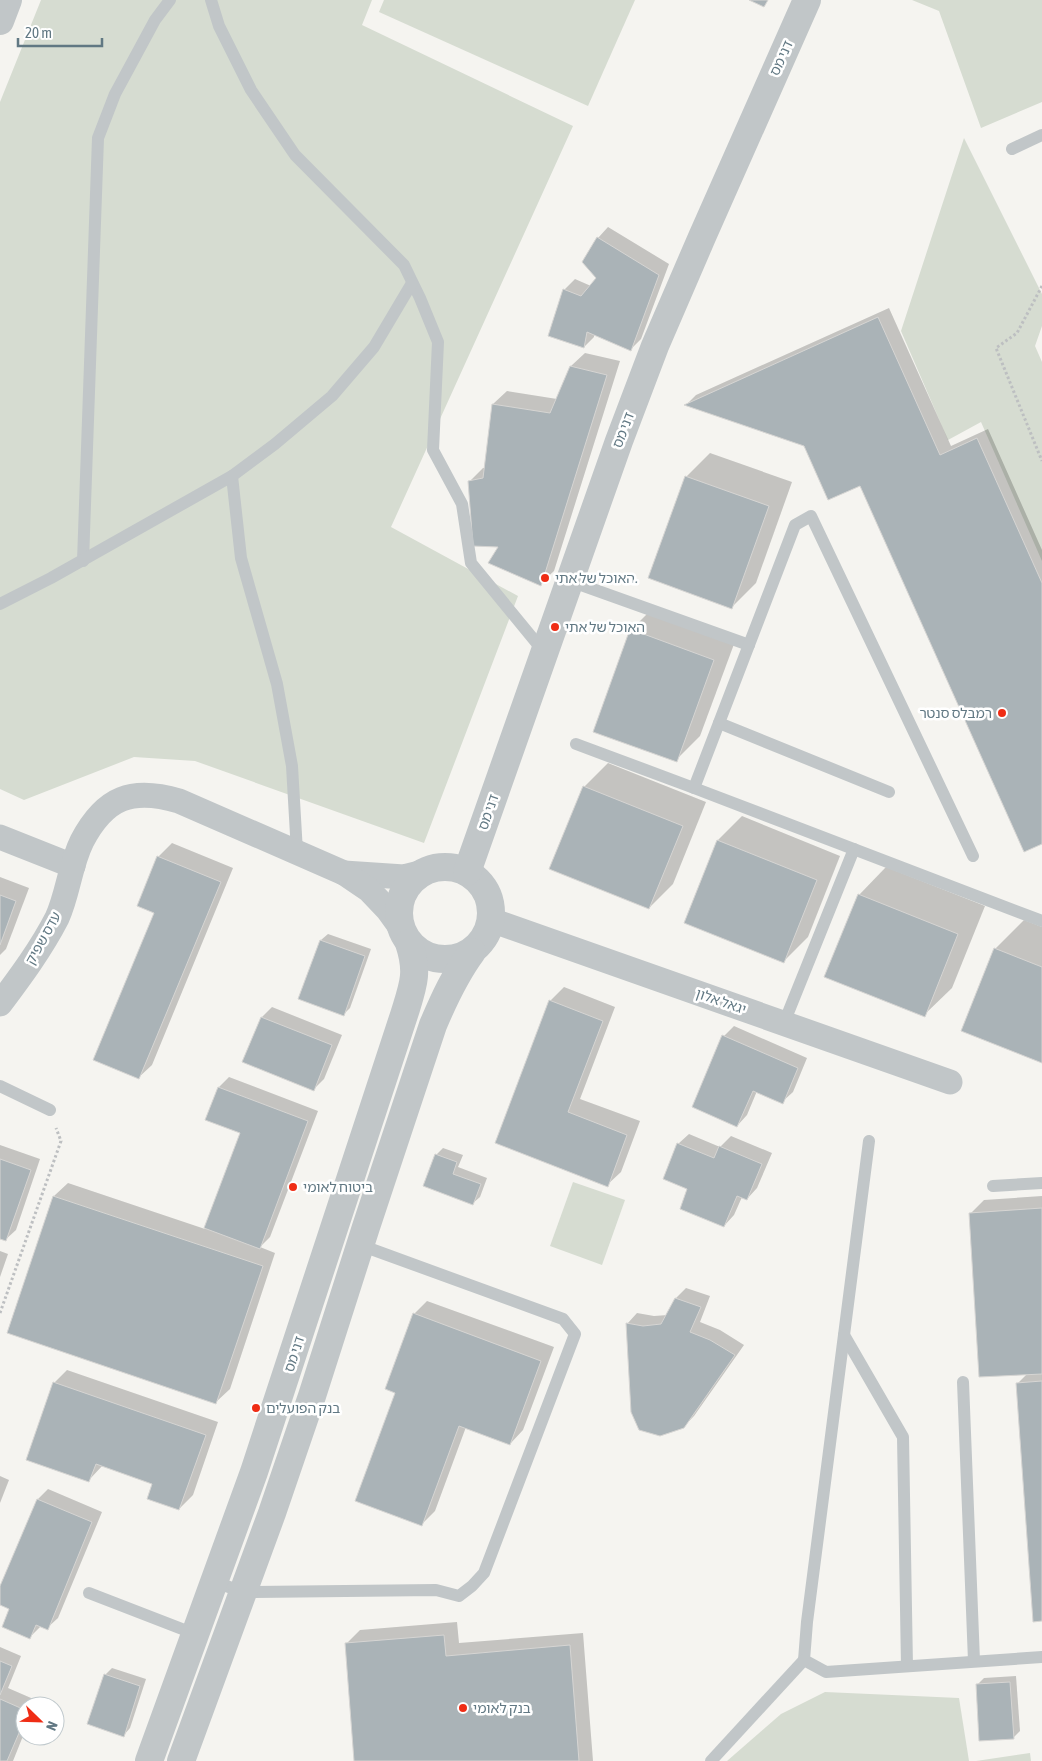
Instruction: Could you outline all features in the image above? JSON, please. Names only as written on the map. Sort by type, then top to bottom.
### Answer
[{"type":"street","points":[[0,21],[8,0]]},
{"type":"street","name":"דני מס","points":[[467,872],[619,441],[656,346],[807,0]]},
{"type":"street","name":"עדס שפיק","points":[[2,998],[39,952],[58,916],[82,842],[94,822],[108,807],[126,796],[159,794],[179,800],[344,873]]},
{"type":"street","points":[[0,837],[73,866]]},
{"type":"street","points":[[181,1761],[312,1396],[433,1025],[455,977],[472,952],[483,941],[490,927],[492,911],[488,895],[480,881],[467,872],[456,868],[439,867],[404,877],[344,873]]},
{"type":"street","points":[[405,935],[398,912],[402,896],[411,882],[424,872]]},
{"type":"street","points":[[344,873],[369,890],[388,910],[405,935],[425,956],[440,960],[457,959],[472,952]]},
{"type":"street","name":"יגאל אלון","points":[[491,920],[950,1082]]},
{"type":"street","name":"דני מס","points":[[148,1761],[215,1582],[286,1377],[414,983],[415,960],[405,935]]},
{"type":"lane","points":[[83,560],[98,138],[115,94],[155,20],[170,0]]},
{"type":"lane","points":[[211,0],[219,26],[251,90],[295,155],[404,266],[438,342],[433,450],[462,504],[471,563],[544,652]]},
{"type":"lane","points":[[1012,149],[1042,136]]},
{"type":"lane","points":[[0,604],[83,560],[232,476],[275,444],[332,396],[374,347],[412,283]]},
{"type":"lane","points":[[232,476],[240,558],[277,684],[292,766],[297,852]]},
{"type":"lane","points":[[694,788],[795,525],[811,516],[973,856]]},
{"type":"lane","points":[[570,581],[749,645]]},
{"type":"lane","points":[[719,723],[889,792]]},
{"type":"lane","points":[[576,744],[1042,921]]},
{"type":"lane","points":[[784,1023],[854,849]]},
{"type":"lane","points":[[0,1086],[50,1110]]},
{"type":"lane","points":[[711,1761],[804,1660],[807,1622],[869,1142]]},
{"type":"lane","points":[[993,1186],[1042,1183]]},
{"type":"lane","points":[[215,1582],[243,1592],[436,1590],[459,1596],[484,1573],[575,1334],[563,1319],[360,1245]]},
{"type":"lane","points":[[844,1335],[903,1437],[907,1666]]},
{"type":"lane","points":[[963,1382],[974,1661]]},
{"type":"lane","points":[[89,1593],[195,1634]]},
{"type":"lane","points":[[804,1660],[826,1672],[1042,1656]]},
{"type":"path","points":[[1042,286],[1017,333],[996,348],[1042,461]]},
{"type":"path","points":[[0,1313],[61,1141],[50,1110]]},
{"type":"shaded area","points":[[41,0],[372,0],[362,25],[573,126],[391,527],[518,596],[424,843],[195,761],[134,757],[24,800],[0,789],[0,102]]},
{"type":"shaded area","points":[[384,0],[635,0],[588,106],[379,12]]},
{"type":"shaded area","points":[[912,0],[1042,0],[1042,102],[981,128],[939,11]]},
{"type":"shaded area","points":[[964,138],[1042,294],[1042,326],[1035,346],[1042,362],[1042,561],[981,422],[948,440],[901,331]]},
{"type":"shaded area","points":[[573,1182],[625,1200],[602,1265],[550,1246]]},
{"type":"shaded area","points":[[825,1692],[959,1698],[969,1761],[727,1761],[781,1714]]},
{"type":"shaded area","points":[[1030,1753],[1031,1761],[976,1761]]},
{"type":"building","points":[[749,0],[768,0],[764,7]]},
{"type":"building","points":[[597,237],[659,275],[631,351],[587,332],[584,348],[548,336],[563,289],[581,296],[596,278],[582,262]]},
{"type":"building","name":"רמבלס סנטר","points":[[878,317],[940,455],[977,438],[1042,583],[1042,844],[1024,852],[860,486],[828,500],[804,446],[684,405]]},
{"type":"building","points":[[570,366],[607,375],[541,586],[488,563],[498,547],[473,546],[468,481],[483,478],[492,404],[550,413]]},
{"type":"building","points":[[685,476],[769,506],[732,609],[648,578]]},
{"type":"building","points":[[630,629],[714,660],[677,762],[593,732]]},
{"type":"building","points":[[583,786],[683,826],[649,909],[549,869]]},
{"type":"building","points":[[717,840],[817,880],[784,963],[684,923]]},
{"type":"building","points":[[157,856],[221,882],[139,1079],[93,1060],[154,913],[137,906]]},
{"type":"building","points":[[858,894],[958,934],[925,1017],[824,977]]},
{"type":"building","points":[[0,895],[16,901],[0,945]]},
{"type":"building","points":[[320,940],[365,956],[344,1016],[298,999]]},
{"type":"building","points":[[994,948],[1042,967],[1042,1063],[961,1031]]},
{"type":"building","points":[[549,1000],[603,1021],[568,1112],[627,1135],[608,1187],[495,1143]]},
{"type":"building","points":[[261,1017],[332,1045],[314,1091],[242,1062]]},
{"type":"building","points":[[722,1035],[798,1068],[783,1104],[753,1091],[737,1127],[692,1107]]},
{"type":"building","points":[[218,1087],[308,1121],[260,1249],[204,1228],[240,1133],[205,1120]]},
{"type":"building","points":[[677,1143],[714,1158],[719,1146],[762,1164],[747,1200],[737,1196],[724,1227],[680,1209],[687,1189],[663,1179]]},
{"type":"building","points":[[435,1154],[457,1162],[453,1174],[481,1184],[473,1205],[423,1186]]},
{"type":"building","points":[[0,1159],[31,1170],[6,1241],[0,1239]]},
{"type":"building","points":[[53,1196],[263,1266],[216,1404],[7,1333]]},
{"type":"building","points":[[1042,1208],[1042,1374],[979,1377],[969,1213]]},
{"type":"building","points":[[675,1298],[701,1307],[690,1332],[710,1340],[735,1355],[684,1428],[660,1436],[639,1430],[631,1412],[626,1323],[643,1326],[661,1324]]},
{"type":"building","points":[[413,1313],[541,1361],[510,1445],[459,1426],[422,1526],[355,1501],[395,1393],[385,1389]]},
{"type":"building","points":[[1042,1381],[1042,1621],[1033,1622],[1016,1383]]},
{"type":"building","points":[[53,1382],[206,1435],[179,1510],[147,1499],[152,1484],[96,1464],[89,1482],[26,1460]]},
{"type":"building","points":[[37,1499],[92,1522],[48,1630],[36,1625],[30,1639],[2,1627],[9,1609],[0,1605],[0,1586]]},
{"type":"building","name":"בנק לאומי","points":[[444,1635],[446,1656],[570,1645],[579,1761],[354,1761],[345,1643]]},
{"type":"building","points":[[0,1661],[12,1666],[0,1695]]},
{"type":"building","points":[[104,1674],[140,1686],[124,1737],[87,1724]]},
{"type":"building","points":[[1010,1682],[1014,1739],[979,1741],[976,1684]]},
{"type":"building","points":[[0,1699],[15,1706],[15,1742],[7,1761],[0,1761]]},
{"type":"place","name":"האוכל של אתי.","points":[[545,578]]},
{"type":"place","name":"האוכל של אתי","points":[[555,627]]},
{"type":"place","name":"רמבלס סנטר","points":[[1002,713]]},
{"type":"place","name":"ביטוח לאומי","points":[[293,1187]]},
{"type":"place","name":"בנק הפועלים","points":[[256,1408]]},
{"type":"place","name":"בנק לאומי","points":[[463,1708]]}]
